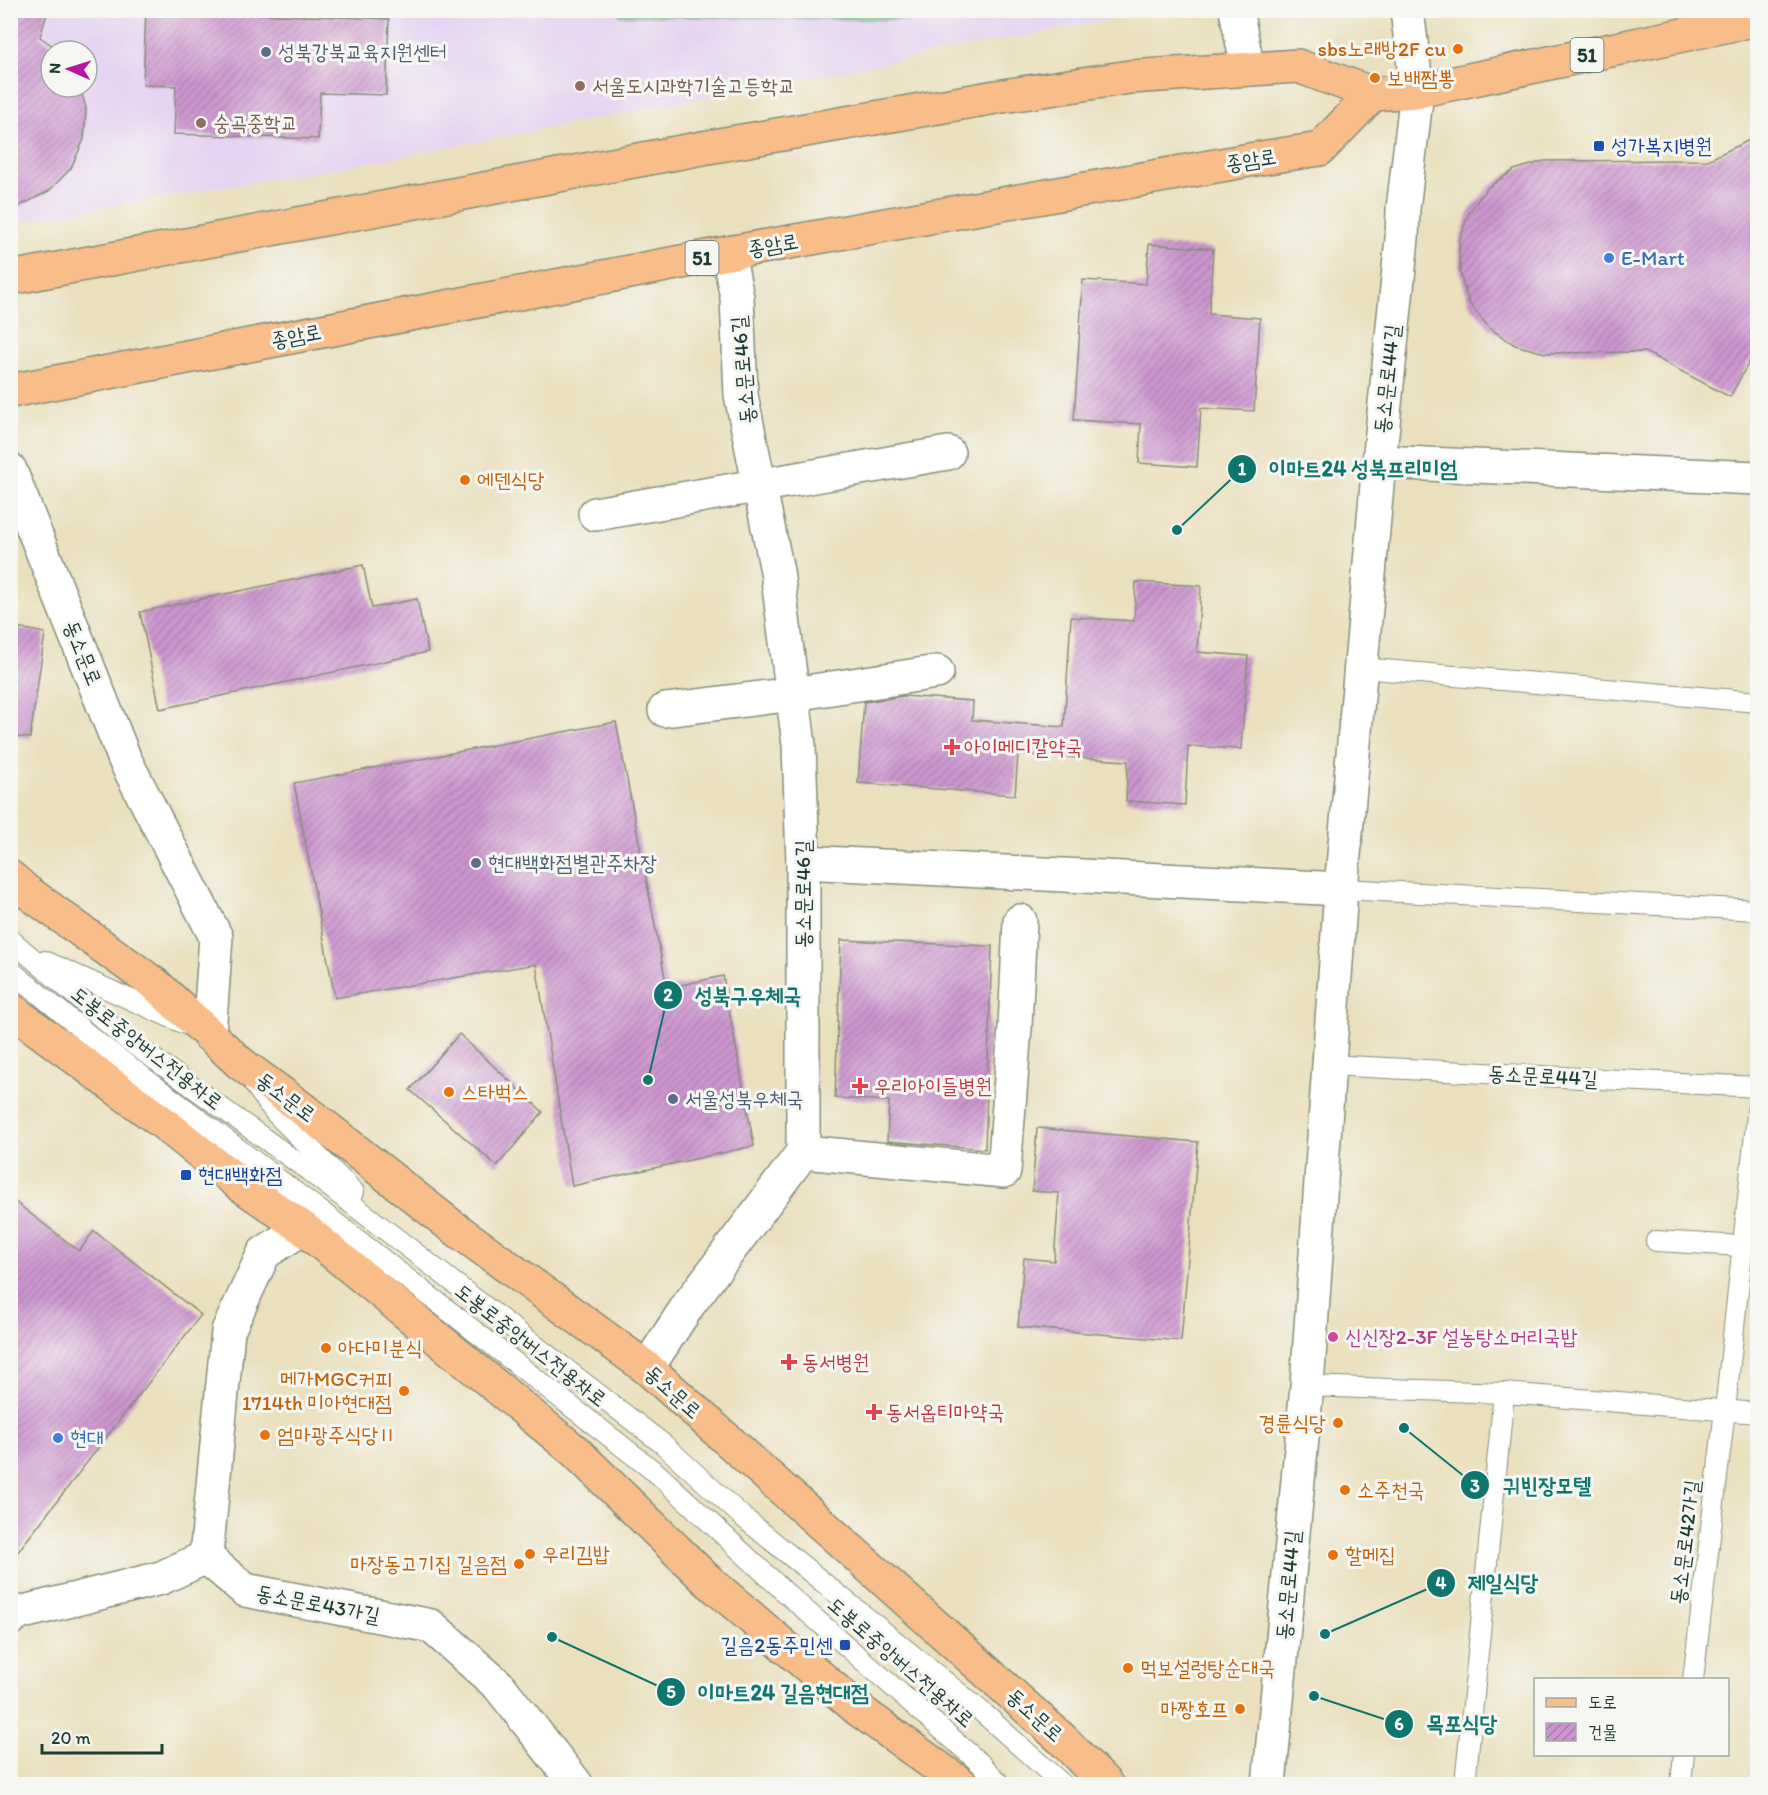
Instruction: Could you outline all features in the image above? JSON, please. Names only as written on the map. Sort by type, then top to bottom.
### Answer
[{"type":"main road","name":"51","points":[[10,278],[708,147],[996,96],[1130,76],[1298,66],[1373,94],[1417,91],[1758,19]]},
{"type":"main road","name":"종암로","points":[[10,391],[728,253],[1320,149],[1373,94]]},
{"type":"main road","name":"동소문로","points":[[10,877],[156,985],[240,1063],[291,1100],[449,1224],[647,1368],[1063,1740],[1107,1785]]},
{"type":"main road","points":[[10,1009],[162,1122],[242,1186],[303,1227],[576,1452],[705,1578],[859,1710],[961,1785]]},
{"type":"street","points":[[1236,10],[1248,69]]},
{"type":"street","name":"동소문로44길","points":[[1269,1785],[1307,1386],[1341,889],[1403,209],[1417,91],[1407,10]]},
{"type":"street","name":"동소문로46길","points":[[728,253],[736,297],[741,395],[777,571],[800,745],[803,862],[803,1152]]},
{"type":"street","points":[[595,514],[948,453]]},
{"type":"street","points":[[1379,462],[1758,478]]},
{"type":"street","name":"동소문로","points":[[10,470],[125,760],[216,937],[209,1035]]},
{"type":"street","points":[[665,710],[793,694],[937,672]]},
{"type":"street","points":[[803,862],[1341,889]]},
{"type":"street","points":[[647,1368],[689,1304],[803,1152],[1013,1172],[1015,1027],[1020,921]]},
{"type":"street","points":[[10,1619],[19,1613],[161,1578],[206,1557],[228,1331],[264,1253],[303,1227]]},
{"type":"street","name":"동소문로43가길","points":[[206,1557],[245,1590],[432,1626],[499,1686],[576,1785]]},
{"type":"lane","points":[[1361,668],[1758,702]]},
{"type":"lane","points":[[1341,889],[1758,910]]},
{"type":"lane","points":[[10,939],[125,1038],[309,1171],[406,1246]]},
{"type":"lane","points":[[26,952],[209,1035]]},
{"type":"lane","name":"도봉로중앙버스전용차로","points":[[10,970],[111,1053],[327,1216],[659,1475],[787,1594],[981,1764],[1000,1785]]},
{"type":"lane","points":[[240,1063],[275,1113],[406,1246]]},
{"type":"lane","name":"동소문로44길","points":[[1329,1065],[1758,1087]]},
{"type":"lane","name":"동소문로42가길","points":[[1693,1678],[1758,1106]]},
{"type":"lane","points":[[1656,1241],[1743,1246]]},
{"type":"lane","name":"도봉로중앙버스전용차로","points":[[406,1246],[663,1444],[744,1518],[981,1711],[1062,1785]]},
{"type":"lane","points":[[1307,1386],[1504,1393],[1758,1413]]},
{"type":"lane","points":[[1465,1785],[1504,1393]]},
{"type":"lane","points":[[1681,1785],[1684,1756]]},
{"type":"shaded area","points":[[11,11],[1143,11],[1143,13],[388,159],[11,223]]},
{"type":"green space","points":[[620,10],[955,11],[954,20],[620,15]]},
{"type":"building","points":[[10,10],[48,10],[40,37],[43,39],[39,39],[39,99],[83,99],[86,108],[84,139],[71,168],[49,191],[10,211]]},
{"type":"building","name":"성북강북교육지원센터","points":[[146,10],[389,19],[386,95],[320,93],[318,139],[174,134],[176,86],[143,85]]},
{"type":"building","name":"E-Mart","points":[[1758,136],[1758,345],[1730,397],[1645,352],[1545,353],[1515,345],[1489,328],[1469,303],[1460,273],[1459,242],[1469,212],[1488,187],[1514,170],[1544,161],[1708,160]]},
{"type":"building","points":[[1149,244],[1213,249],[1209,314],[1260,318],[1254,411],[1201,408],[1197,467],[1139,463],[1141,424],[1074,420],[1083,280],[1146,284]]},
{"type":"building","points":[[363,565],[372,608],[417,599],[428,652],[160,709],[140,612]]},
{"type":"building","points":[[1136,582],[1201,586],[1197,652],[1248,656],[1241,749],[1188,746],[1185,805],[1126,801],[1128,761],[1018,754],[1015,795],[858,783],[864,702],[903,696],[973,701],[972,720],[1064,727],[1071,617],[1134,621]]},
{"type":"building","points":[[10,626],[45,633],[30,738],[10,736]]},
{"type":"building","name":"현대백화점별관주차장","points":[[616,722],[667,988],[723,976],[754,1146],[572,1186],[536,964],[335,998],[294,783]]},
{"type":"building","points":[[841,940],[992,946],[985,1149],[887,1141],[889,1101],[835,1098]]},
{"type":"building","points":[[459,1034],[543,1112],[497,1166],[410,1090]]},
{"type":"building","points":[[1037,1128],[1198,1142],[1181,1341],[1018,1327],[1024,1258],[1054,1261],[1059,1193],[1032,1191]]},
{"type":"building","name":"현대","points":[[10,1198],[79,1251],[94,1231],[201,1315],[10,1562]]},
{"type":"place","name":"sbs노래방2F cu","points":[[1458,49]]},
{"type":"place","name":"성북강북교육지원센터","points":[[266,52]]},
{"type":"place","name":"보배짬뽕","points":[[1375,78]]},
{"type":"place","name":"서울도시과학기술고등학교","points":[[580,86]]},
{"type":"place","name":"숭곡중학교","points":[[201,123]]},
{"type":"place","name":"성가복지병원","points":[[1599,146]]},
{"type":"place","name":"E-Mart","points":[[1609,258]]},
{"type":"place","name":"에덴식당","points":[[465,480]]},
{"type":"place","name":"이마트24 성북프리미엄","points":[[1177,530]]},
{"type":"place","name":"아이메디칼약국","points":[[952,747]]},
{"type":"place","name":"현대백화점별관주차장","points":[[476,863]]},
{"type":"place","name":"성북구우체국","points":[[648,1080]]},
{"type":"place","name":"우리아이들병원","points":[[860,1086]]},
{"type":"place","name":"스타벅스","points":[[449,1092]]},
{"type":"place","name":"서울성북우체국","points":[[673,1099]]},
{"type":"place","name":"현대백화점","points":[[186,1175]]},
{"type":"place","name":"신신장2-3F 설농탕소머리국밥","points":[[1333,1337]]},
{"type":"place","name":"아다미분식","points":[[326,1348]]},
{"type":"place","name":"동서병원","points":[[789,1362]]},
{"type":"place","name":"메가MGC커피 1714th 미아현대점","points":[[404,1391]]},
{"type":"place","name":"동서옵티마약국","points":[[874,1412]]},
{"type":"place","name":"경륜식당","points":[[1338,1423]]},
{"type":"place","name":"귀빈장모텔","points":[[1404,1428]]},
{"type":"place","name":"엄마광주식당Ⅱ","points":[[265,1435]]},
{"type":"place","name":"현대","points":[[58,1438]]},
{"type":"place","name":"소주천국","points":[[1345,1490]]},
{"type":"place","name":"우리김밥","points":[[530,1554]]},
{"type":"place","name":"할메집","points":[[1333,1555]]},
{"type":"place","name":"마장동고기집 길음점","points":[[519,1564]]},
{"type":"place","name":"제일식당","points":[[1325,1634]]},
{"type":"place","name":"이마트24 길음현대점","points":[[552,1637]]},
{"type":"place","name":"길음2동주민센","points":[[845,1645]]},
{"type":"place","name":"먹보설렁탕순대국","points":[[1128,1668]]},
{"type":"place","name":"목포식당","points":[[1314,1696]]},
{"type":"place","name":"마짱호프","points":[[1240,1709]]}]
